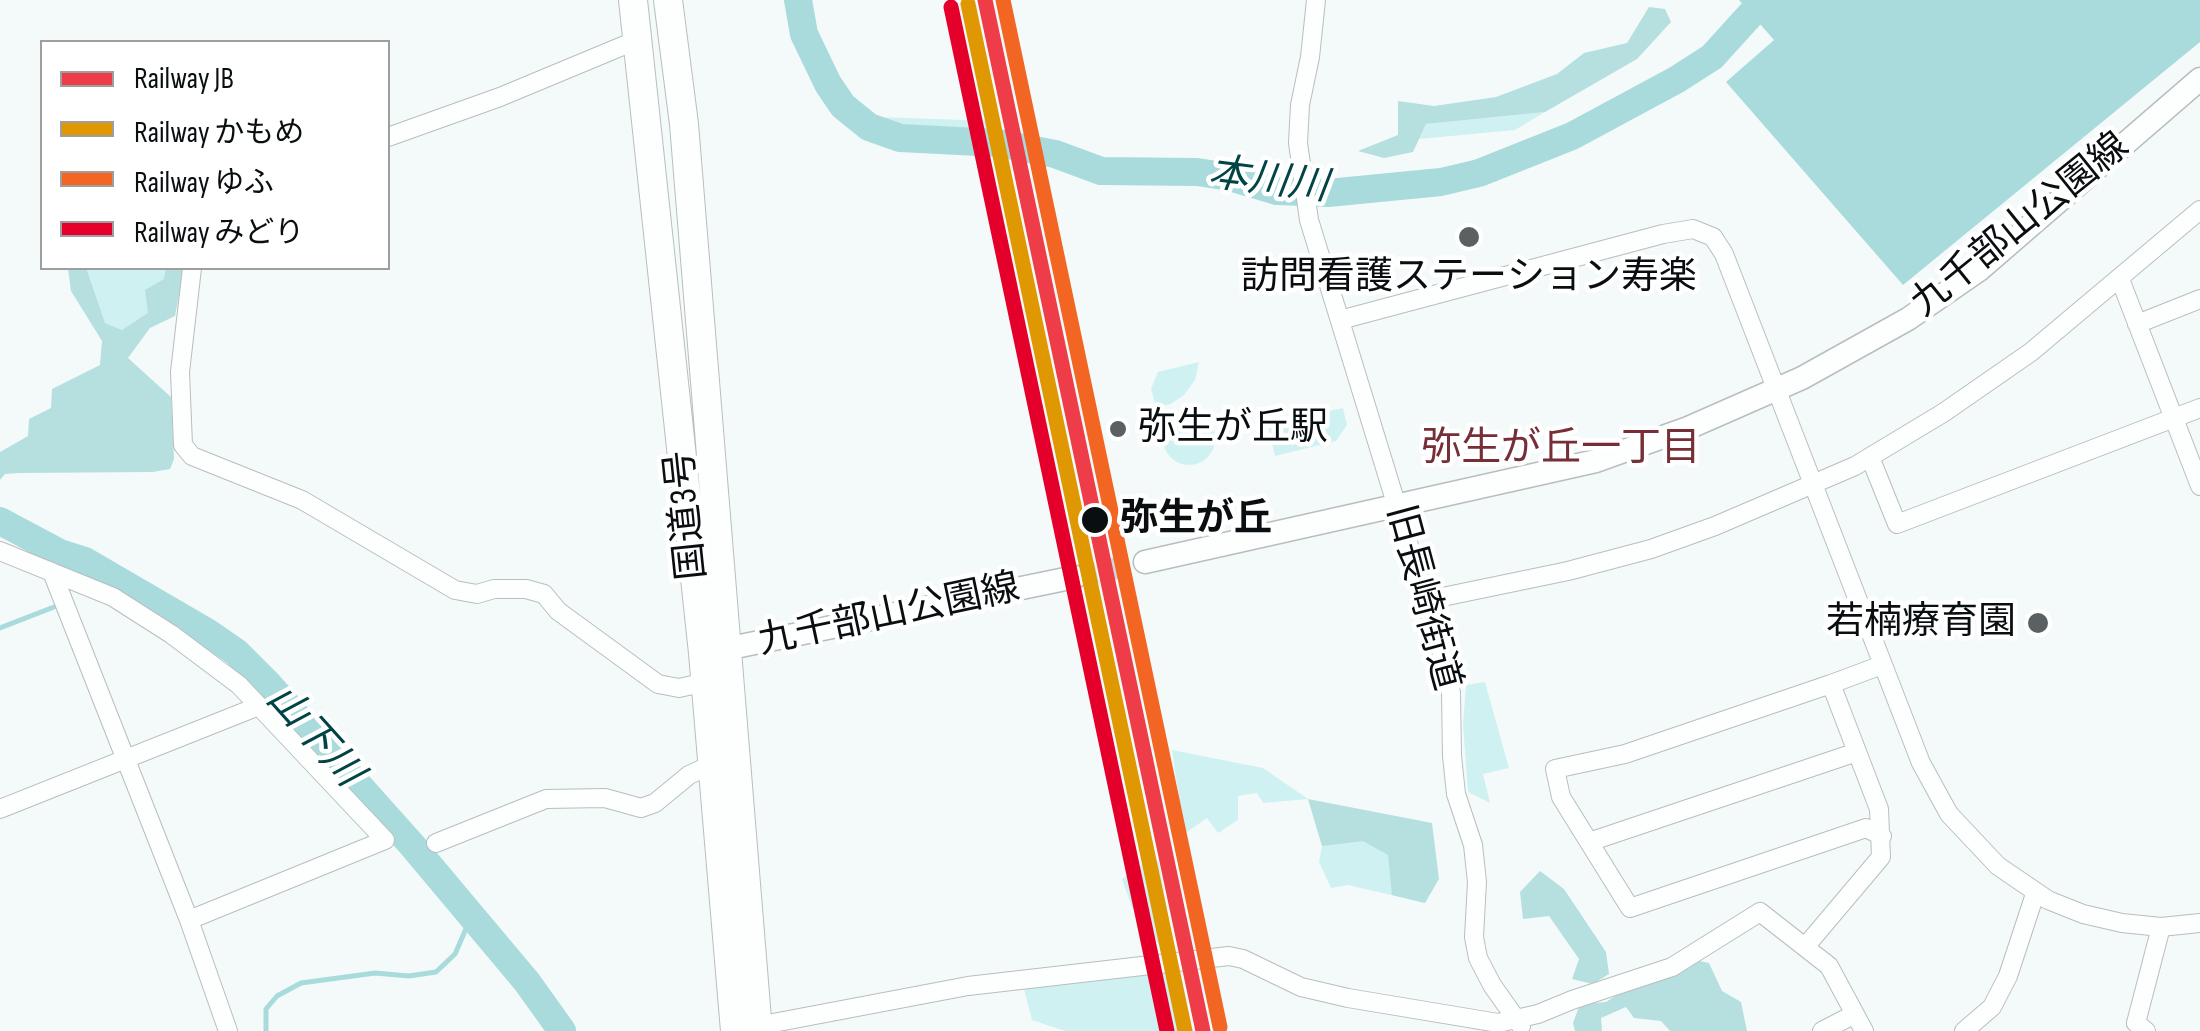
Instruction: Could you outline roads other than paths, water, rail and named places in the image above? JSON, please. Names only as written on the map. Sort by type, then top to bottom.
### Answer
[{"type":"highway","name":"国道3号","points":[[633,0],[715,651],[706,682],[713,764],[750,1029]]},
{"type":"highway","name":"国道3号","points":[[668,0],[684,124],[715,651],[750,1029]]},
{"type":"main road","name":"九千部山公園線","points":[[1145,562],[1596,461],[1688,428],[1777,389],[1854,351],[1979,270],[2200,78]]},
{"type":"main road","name":"九千部山公園線","points":[[715,651],[1075,577]]},
{"type":"street","name":"旧長崎街道","points":[[1316,0],[1300,104],[1300,173],[1309,220],[1398,506],[1423,601],[1445,662],[1451,693],[1456,794],[1474,846],[1474,937],[1478,958],[1521,1026]]},
{"type":"street","points":[[390,136],[500,98],[637,40]]},
{"type":"street","points":[[1423,601],[1651,549],[1813,486],[1943,413],[2031,352],[2200,210]]},
{"type":"street","points":[[1340,320],[1663,234],[1692,230],[1713,237],[1724,254],[1921,764],[1949,814],[1998,866],[2034,894],[2082,914],[2162,927],[2200,923]]},
{"type":"street","points":[[192,270],[180,372],[184,445],[192,456],[302,500],[455,590],[477,594],[494,589],[526,589],[544,594],[558,611],[658,684],[679,688],[706,682]]},
{"type":"street","points":[[2120,278],[2200,486]]},
{"type":"street","points":[[2137,324],[2200,299]]},
{"type":"street","points":[[1870,457],[1898,524],[2200,408]]},
{"type":"street","points":[[0,551],[113,597],[225,674],[385,840],[189,920]]},
{"type":"street","points":[[52,572],[189,920],[228,1031]]},
{"type":"street","points":[[1882,665],[1625,754],[1555,769],[1561,797],[1630,908],[1866,828],[1882,836]]},
{"type":"street","points":[[1805,947],[1881,857],[1879,809],[1831,684]]},
{"type":"street","points":[[0,809],[260,706]]},
{"type":"street","points":[[1589,842],[1857,752]]},
{"type":"street","points":[[436,844],[546,799],[605,798],[641,808],[655,803],[690,775],[713,764]]},
{"type":"street","points":[[1964,1031],[1992,1007],[2008,976],[2034,894]]},
{"type":"street","points":[[750,1029],[792,1025],[968,986],[1228,956],[1301,987],[1521,1026],[1672,967],[1760,912],[1830,966],[1864,1031]]},
{"type":"street","points":[[2146,1031],[2136,1024],[2162,927]]},
{"type":"street","points":[[1822,1031],[1855,1014]]},
{"type":"waterway","name":"本川川","points":[[798,0],[804,34],[828,84],[843,106],[869,127],[900,138],[998,143],[1055,154],[1101,171],[1197,172],[1277,191],[1328,193],[1441,182],[1479,173],[1572,136],[1712,57],[1751,14],[1771,0]]},
{"type":"waterway","name":"山下川","points":[[0,521],[60,553],[85,561],[236,652],[412,845],[527,982],[562,1031]]},
{"type":"waterway","points":[[0,628],[54,607]]},
{"type":"waterway","points":[[266,1031],[266,1009],[277,996],[301,983],[375,973],[409,976],[436,972],[455,954],[472,915]]},
{"type":"tunnel","points":[[1075,577],[1145,562]]},
{"type":"rail line","name":"JB","points":[[985,0],[1203,1031]]},
{"type":"rail line","name":"ゆふ","points":[[1003,0],[1220,1027]]},
{"type":"rail line","name":"かもめ","points":[[968,4],[1185,1031]]},
{"type":"rail line","name":"みどり","points":[[951,7],[1167,1031]]},
{"type":"place","name":"訪問看護ステーション寿楽","points":[[1469,237]]},
{"type":"place","name":"弥生が丘駅","points":[[1118,429]]},
{"type":"place","name":"弥生が丘","points":[[1095,520]]},
{"type":"place","name":"若楠療育園","points":[[2038,623]]},
{"type":"district","name":"弥生が丘一丁目","points":[[1561,450]]}]
